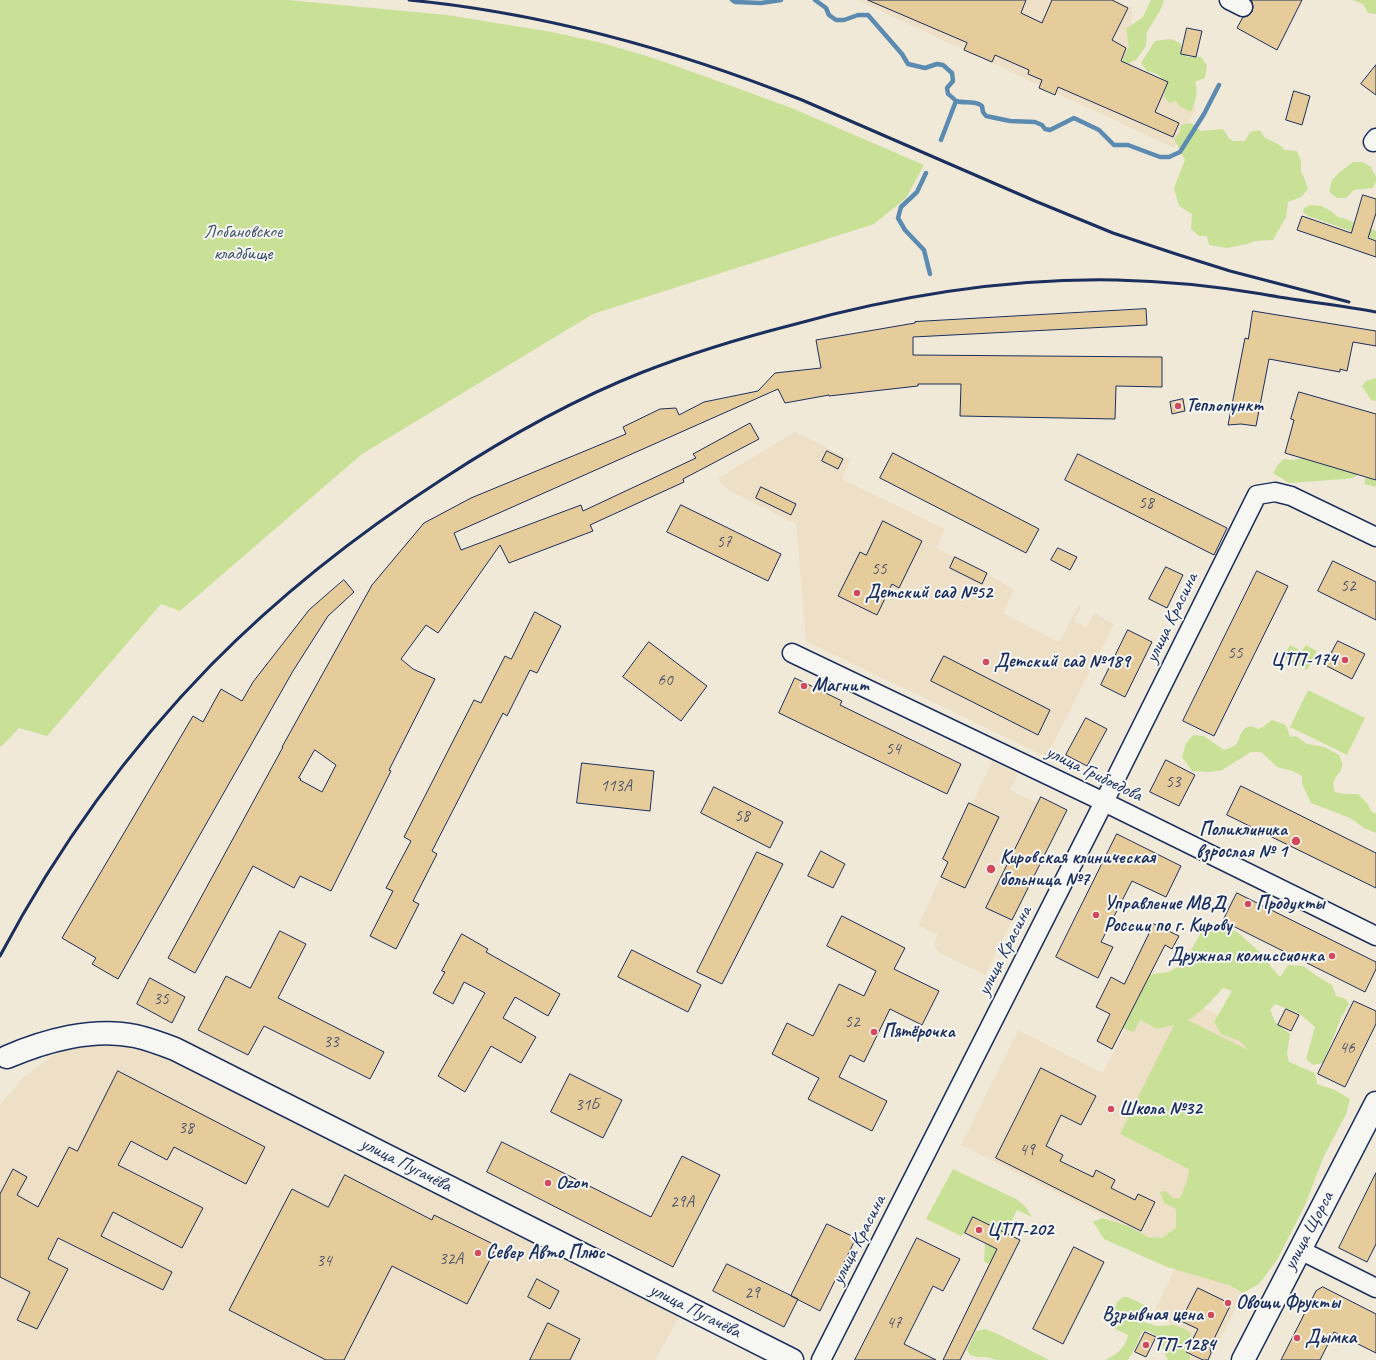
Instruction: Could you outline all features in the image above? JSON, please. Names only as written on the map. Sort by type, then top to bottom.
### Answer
[{"type":"street","name":"улица Красина","points":[[821,1360],[1104,802],[1257,495],[1275,492],[1291,496],[1376,537]]},
{"type":"street","name":"улица Грибоедова","points":[[792,653],[1104,802],[1376,936]]},
{"type":"street","name":"улица Пугачёва","points":[[2,1057],[61,1038],[85,1035],[116,1034],[133,1036],[169,1046],[792,1360]]},
{"type":"street","name":"улица Щорса","points":[[1243,1360],[1376,1103]]},
{"type":"street","points":[[1300,1250],[1376,1288]]},
{"type":"shaded area","points":[[857,0],[1115,0],[1132,8],[1129,78],[1197,107],[1174,148]]},
{"type":"shaded area","points":[[795,432],[851,460],[842,479],[945,529],[936,548],[987,573],[1014,590],[1003,613],[1059,642],[1078,606],[1081,607],[1074,621],[1086,627],[1094,613],[1114,624],[1046,757],[806,641],[796,524],[727,489],[718,478]]},
{"type":"shaded area","name":"Кировская клиническая больница №7","points":[[992,761],[1018,774],[1010,790],[1038,803],[1041,797],[1067,810],[985,975],[939,953],[935,944],[937,934],[918,925],[948,862],[943,859],[969,803],[972,804]]},
{"type":"shaded area","name":"Школа №32","points":[[1173,992],[1256,1034],[1173,1247],[1153,1237],[1139,1234],[961,1145],[1018,1030],[1103,1073],[1133,1012]]},
{"type":"shaded area","points":[[115,1043],[156,1051],[682,1312],[655,1360],[0,1360],[0,1104],[25,1076],[64,1048]]},
{"type":"shaded area","points":[[1179,1260],[1243,1293],[1210,1360],[1175,1360],[1178,1328],[1152,1316]]},
{"type":"green space","name":"Лобановское кладбище","points":[[0,0],[288,0],[447,15],[552,32],[602,43],[650,57],[707,77],[794,109],[924,165],[906,198],[874,224],[593,314],[362,454],[180,611],[161,604],[47,736],[19,728],[0,747]]},
{"type":"green space","points":[[1151,0],[1164,0],[1160,11],[1147,32],[1146,46],[1136,60],[1124,65],[1123,59],[1129,46],[1126,29],[1143,17]]},
{"type":"green space","points":[[1352,0],[1376,0],[1376,14],[1368,13],[1363,4]]},
{"type":"green space","points":[[1171,39],[1180,43],[1187,57],[1201,57],[1207,65],[1205,78],[1195,82],[1197,94],[1191,112],[1179,106],[1176,101],[1170,103],[1164,97],[1165,86],[1163,79],[1157,74],[1147,71],[1141,63],[1155,41]]},
{"type":"green space","points":[[1191,123],[1201,131],[1223,129],[1228,137],[1233,141],[1245,141],[1250,132],[1260,130],[1265,138],[1278,144],[1285,150],[1297,151],[1301,161],[1301,172],[1308,189],[1301,197],[1288,202],[1286,217],[1273,240],[1255,241],[1227,248],[1209,245],[1207,236],[1199,236],[1191,229],[1192,214],[1179,206],[1174,188],[1185,160],[1174,139],[1180,132],[1181,125]]},
{"type":"green space","points":[[1353,162],[1363,162],[1371,167],[1376,177],[1376,182],[1373,188],[1354,190],[1346,198],[1337,198],[1329,192],[1332,180]]},
{"type":"green space","points":[[1310,205],[1321,206],[1331,211],[1338,217],[1376,231],[1376,240],[1308,216],[1303,212],[1304,208]]},
{"type":"green space","points":[[1376,378],[1376,401],[1371,400],[1362,386],[1366,381]]},
{"type":"green space","points":[[1303,458],[1359,474],[1353,478],[1289,483],[1273,473],[1279,463],[1284,459],[1292,460]]},
{"type":"green space","points":[[1376,473],[1376,487],[1364,484],[1366,477]]},
{"type":"green space","points":[[1290,645],[1302,651],[1306,645],[1317,651],[1307,670],[1283,658]]},
{"type":"green space","points":[[1308,690],[1365,718],[1347,755],[1290,727]]},
{"type":"green space","points":[[1272,720],[1286,725],[1290,737],[1296,736],[1307,744],[1325,747],[1339,755],[1342,768],[1335,778],[1335,792],[1344,794],[1358,794],[1368,804],[1371,811],[1376,814],[1376,833],[1364,828],[1350,818],[1311,803],[1302,784],[1302,776],[1293,771],[1277,767],[1261,752],[1251,752],[1222,770],[1210,772],[1192,771],[1182,757],[1186,743],[1193,735],[1204,736],[1224,750],[1237,744],[1245,728],[1252,726],[1258,729]]},
{"type":"green space","points":[[1207,923],[1219,923],[1237,932],[1263,955],[1280,977],[1288,965],[1303,966],[1332,985],[1336,996],[1346,999],[1349,1004],[1341,1018],[1323,1063],[1313,1065],[1306,1059],[1315,1027],[1300,1014],[1275,1004],[1270,1010],[1276,1023],[1290,1034],[1287,1054],[1289,1062],[1315,1073],[1317,1084],[1335,1090],[1350,1099],[1346,1114],[1324,1156],[1305,1205],[1277,1260],[1259,1284],[1243,1293],[1229,1285],[1167,1267],[1104,1239],[1093,1222],[1102,1218],[1128,1226],[1148,1237],[1162,1238],[1176,1228],[1176,1209],[1164,1203],[1160,1192],[1166,1191],[1173,1198],[1180,1198],[1187,1181],[1189,1169],[1120,1134],[1174,1025],[1157,1029],[1140,1020],[1134,1032],[1114,1025],[1138,976],[1168,972],[1182,965]],"holes":[[[1223,988],[1232,991],[1214,1022],[1221,1034],[1240,1041],[1248,1050],[1188,1020],[1202,1010]]]},
{"type":"green space","points":[[953,1169],[1016,1199],[1025,1206],[1032,1217],[1017,1210],[990,1264],[984,1262],[985,1243],[992,1228],[973,1218],[965,1233],[961,1236],[926,1219]]},
{"type":"green space","points":[[1123,1297],[1128,1297],[1148,1307],[1141,1321],[1157,1326],[1174,1325],[1190,1332],[1191,1338],[1184,1350],[1190,1356],[1190,1360],[1168,1360],[1156,1336],[1147,1331],[1142,1331],[1128,1360],[1105,1360],[1120,1350],[1127,1340],[1128,1335],[1115,1329],[1110,1323],[1111,1315],[1115,1306]]},
{"type":"green space","points":[[985,1329],[1049,1360],[997,1360],[970,1355],[967,1350],[976,1331]]},
{"type":"building","points":[[868,0],[1026,0],[1021,13],[1042,23],[1052,0],[1112,0],[1128,8],[1112,40],[1126,48],[1121,61],[1168,82],[1155,112],[1179,123],[1173,137],[1058,87],[1055,95],[1039,88],[1042,80],[1028,74],[1029,70],[995,55],[992,62],[964,50],[967,43]]},
{"type":"building","points":[[1252,0],[1302,0],[1277,50],[1237,28],[1243,17],[1248,16],[1252,12]]},
{"type":"building","points":[[1187,28],[1202,31],[1196,57],[1181,54]]},
{"type":"building","points":[[1376,65],[1376,95],[1361,84]]},
{"type":"building","points":[[1294,91],[1310,96],[1302,125],[1286,120]]},
{"type":"building","points":[[1363,195],[1376,199],[1376,213],[1368,238],[1376,241],[1376,257],[1297,230],[1302,216],[1351,233]]},
{"type":"building","points":[[1146,309],[1147,325],[913,337],[913,355],[1162,357],[1162,387],[1116,386],[1115,419],[960,416],[961,384],[918,384],[918,386],[829,395],[785,403],[778,389],[454,533],[461,550],[581,505],[583,511],[696,458],[693,454],[750,423],[759,439],[683,479],[684,482],[590,525],[593,531],[509,563],[500,545],[438,633],[426,625],[401,659],[413,669],[435,679],[389,770],[391,771],[331,891],[300,876],[294,888],[253,866],[195,973],[168,958],[282,747],[372,585],[424,523],[471,498],[626,434],[623,427],[660,409],[676,408],[679,415],[704,402],[758,391],[775,373],[821,368],[816,340],[915,322]],"holes":[[[315,750],[336,765],[322,792],[299,778]]]},
{"type":"building","points":[[1253,311],[1376,331],[1376,346],[1353,342],[1347,371],[1340,369],[1340,372],[1269,359],[1256,426],[1241,424],[1228,425],[1245,338],[1248,339]]},
{"type":"building","points":[[1299,392],[1376,414],[1376,480],[1285,453],[1294,420],[1291,419]]},
{"type":"building","name":"Теплопункт","points":[[1183,399],[1185,411],[1172,414],[1170,402]]},
{"type":"building","points":[[827,451],[843,459],[838,469],[822,461]]},
{"type":"building","points":[[893,453],[1039,529],[1026,553],[880,478]]},
{"type":"building","points":[[1078,454],[1227,528],[1214,555],[1065,480]]},
{"type":"building","points":[[761,487],[796,504],[791,515],[756,498]]},
{"type":"building","points":[[681,505],[781,554],[768,581],[667,532]]},
{"type":"building","name":"Детский сад №52","points":[[883,521],[922,541],[899,588],[892,584],[877,615],[838,596],[860,552],[866,555]]},
{"type":"building","points":[[1058,548],[1077,557],[1070,570],[1051,560]]},
{"type":"building","points":[[955,557],[987,573],[982,584],[950,568]]},
{"type":"building","points":[[1333,561],[1376,582],[1376,620],[1318,591]]},
{"type":"building","points":[[1166,567],[1183,575],[1167,608],[1149,599]]},
{"type":"building","points":[[1257,571],[1288,586],[1214,736],[1183,721]]},
{"type":"building","points":[[344,580],[354,592],[328,616],[293,671],[118,979],[92,964],[96,958],[62,938],[193,716],[203,722],[221,689],[242,701],[253,682],[309,610]]},
{"type":"building","points":[[535,612],[561,626],[537,673],[530,670],[507,716],[503,713],[432,851],[437,854],[413,901],[419,904],[396,949],[370,936],[393,891],[386,888],[411,841],[404,837],[474,700],[481,703],[505,656],[511,659]]},
{"type":"building","points":[[1128,630],[1152,642],[1125,697],[1101,685]]},
{"type":"building","name":"ЦТП-174","points":[[1338,641],[1365,654],[1352,679],[1325,665]]},
{"type":"building","points":[[649,642],[707,686],[681,721],[623,677]]},
{"type":"building","name":"Детский сад №189","points":[[944,656],[1050,710],[1038,735],[931,681]]},
{"type":"building","points":[[795,678],[842,701],[840,705],[961,764],[947,794],[779,713]]},
{"type":"building","points":[[1086,718],[1107,729],[1087,766],[1066,755]]},
{"type":"building","points":[[1166,760],[1195,775],[1179,806],[1150,792]]},
{"type":"building","points":[[582,763],[654,771],[650,811],[577,803]]},
{"type":"building","points":[[1241,786],[1376,853],[1376,888],[1227,815]]},
{"type":"building","points":[[714,787],[783,822],[770,848],[701,813]]},
{"type":"building","points":[[1041,797],[1067,810],[1012,920],[986,908]]},
{"type":"building","points":[[969,803],[999,817],[965,888],[941,877],[948,862],[943,859]]},
{"type":"building","name":"Управление МВД России по г. Кирову","points":[[1117,834],[1181,866],[1166,897],[1132,881],[1101,942],[1113,947],[1098,978],[1056,957]]},
{"type":"building","points":[[821,851],[845,864],[833,888],[808,876]]},
{"type":"building","points":[[757,852],[783,864],[722,984],[697,972]]},
{"type":"building","points":[[1237,893],[1376,962],[1376,969],[1365,992],[1223,921]]},
{"type":"building","points":[[842,916],[905,948],[894,969],[939,991],[922,1025],[890,1009],[864,1062],[850,1055],[839,1077],[887,1101],[872,1131],[808,1099],[819,1078],[772,1054],[787,1023],[813,1036],[839,984],[864,996],[876,971],[827,946]]},
{"type":"building","points":[[1154,924],[1179,936],[1172,949],[1165,945],[1112,1049],[1097,1041],[1110,1014],[1096,1007],[1111,977],[1124,984]]},
{"type":"building","points":[[280,931],[306,944],[278,998],[384,1052],[370,1079],[264,1026],[248,1055],[198,1030],[226,976],[250,988]]},
{"type":"building","points":[[462,934],[488,949],[486,952],[560,994],[548,1016],[515,997],[503,1018],[536,1037],[521,1063],[491,1046],[465,1092],[438,1076],[485,993],[464,982],[453,1004],[433,993],[445,972],[442,971]]},
{"type":"building","points":[[632,950],[701,985],[688,1012],[618,977]]},
{"type":"building","points":[[150,978],[185,997],[172,1023],[137,1004]]},
{"type":"building","points":[[1354,1001],[1376,1011],[1376,1024],[1345,1087],[1318,1074]]},
{"type":"building","points":[[1286,1009],[1299,1015],[1291,1031],[1278,1025]]},
{"type":"building","points":[[1041,1068],[1096,1096],[1081,1125],[1061,1115],[1046,1146],[1063,1155],[1060,1161],[1093,1177],[1096,1170],[1115,1180],[1111,1188],[1135,1200],[1138,1194],[1155,1202],[1141,1231],[996,1158]]},
{"type":"building","points":[[118,1071],[265,1147],[246,1184],[174,1147],[167,1160],[131,1141],[118,1165],[203,1208],[182,1248],[113,1212],[101,1236],[172,1272],[163,1290],[58,1238],[48,1259],[68,1269],[37,1329],[17,1320],[30,1292],[0,1277],[0,1194],[13,1169],[27,1177],[17,1195],[38,1207],[69,1147],[77,1151]]},
{"type":"building","points":[[570,1074],[622,1100],[603,1138],[551,1112]]},
{"type":"building","points":[[502,1142],[651,1217],[682,1156],[720,1175],[673,1267],[487,1172]]},
{"type":"building","points":[[1376,1173],[1376,1244],[1367,1262],[1339,1248]]},
{"type":"building","points":[[345,1175],[432,1220],[434,1215],[497,1246],[467,1304],[392,1266],[344,1360],[326,1360],[229,1310],[292,1189],[328,1207]]},
{"type":"building","points":[[973,1217],[1020,1240],[960,1360],[943,1360],[997,1249],[965,1233]]},
{"type":"building","points":[[827,1224],[856,1238],[820,1311],[791,1296]]},
{"type":"building","points":[[917,1238],[960,1259],[943,1291],[933,1286],[904,1344],[936,1360],[855,1360]]},
{"type":"building","points":[[1074,1247],[1104,1262],[1063,1344],[1033,1329]]},
{"type":"building","points":[[727,1264],[798,1299],[784,1327],[713,1291]]},
{"type":"building","points":[[537,1279],[559,1291],[550,1309],[528,1297]]},
{"type":"building","points":[[1323,1287],[1376,1314],[1376,1353],[1334,1332],[1320,1360],[1281,1360],[1316,1291]]},
{"type":"building","points":[[1198,1288],[1231,1304],[1210,1347],[1211,1353],[1208,1360],[1203,1360],[1186,1352],[1198,1329],[1181,1321]]},
{"type":"building","points":[[548,1323],[580,1339],[570,1360],[530,1360]]},
{"type":"building","name":"ТП-1284","points":[[1145,1332],[1156,1337],[1146,1357],[1135,1352]]},
{"type":"waterway","points":[[732,0],[735,2],[761,3],[781,0]]},
{"type":"waterway","points":[[815,0],[826,8],[829,15],[836,20],[844,20],[858,15],[868,15],[902,54],[908,64],[925,68],[937,64],[943,65],[952,73],[953,81],[947,88],[948,94],[956,101],[979,104],[982,106],[983,112],[986,116],[1010,121],[1035,122],[1042,125],[1045,129],[1050,130],[1074,118],[1099,130],[1114,145],[1128,145],[1160,157],[1169,157],[1180,152],[1204,114],[1219,85]]},
{"type":"waterway","points":[[941,140],[956,101]]},
{"type":"waterway","points":[[926,173],[917,192],[901,207],[898,218],[905,230],[924,250],[930,274]]},
{"type":"railway","points":[[409,0],[510,14],[559,24],[609,36],[706,65],[802,100],[1035,201],[1113,233],[1230,271],[1349,302]]},
{"type":"railway","points":[[0,956],[45,878],[95,803],[151,731],[180,698],[237,639],[321,566],[350,543],[410,500],[465,464],[514,435],[590,395],[680,358],[773,330],[871,305],[912,297],[993,286],[1075,280],[1153,281],[1226,289],[1376,312]]},
{"type":"place","name":"Теплопункт","points":[[1178,406]]},
{"type":"place","name":"Детский сад №52","points":[[857,593]]},
{"type":"place","name":"ЦТП-174","points":[[1345,660]]},
{"type":"place","name":"Детский сад №189","points":[[986,662]]},
{"type":"place","name":"Магнит","points":[[804,686]]},
{"type":"place","name":"Поликлиника взрослая № 1","points":[[1296,841]]},
{"type":"place","name":"Кировская клиническая больница №7","points":[[991,869]]},
{"type":"place","name":"Продукты","points":[[1248,904]]},
{"type":"place","name":"Управление МВД России по г. Кирову","points":[[1096,915]]},
{"type":"place","name":"Дружная комиссионка","points":[[1332,956]]},
{"type":"place","name":"Пятёрочка","points":[[874,1032]]},
{"type":"place","name":"Школа №32","points":[[1111,1109]]},
{"type":"place","name":"Ozon","points":[[548,1183]]},
{"type":"place","name":"ЦТП-202","points":[[979,1230]]},
{"type":"place","name":"Север Авто Плюс","points":[[478,1253]]},
{"type":"place","name":"Овощи Фрукты","points":[[1228,1303]]},
{"type":"place","name":"Взрывная цена","points":[[1211,1315]]},
{"type":"place","name":"Дымка","points":[[1297,1338]]},
{"type":"place","name":"ТП-1284","points":[[1146,1345]]}]
